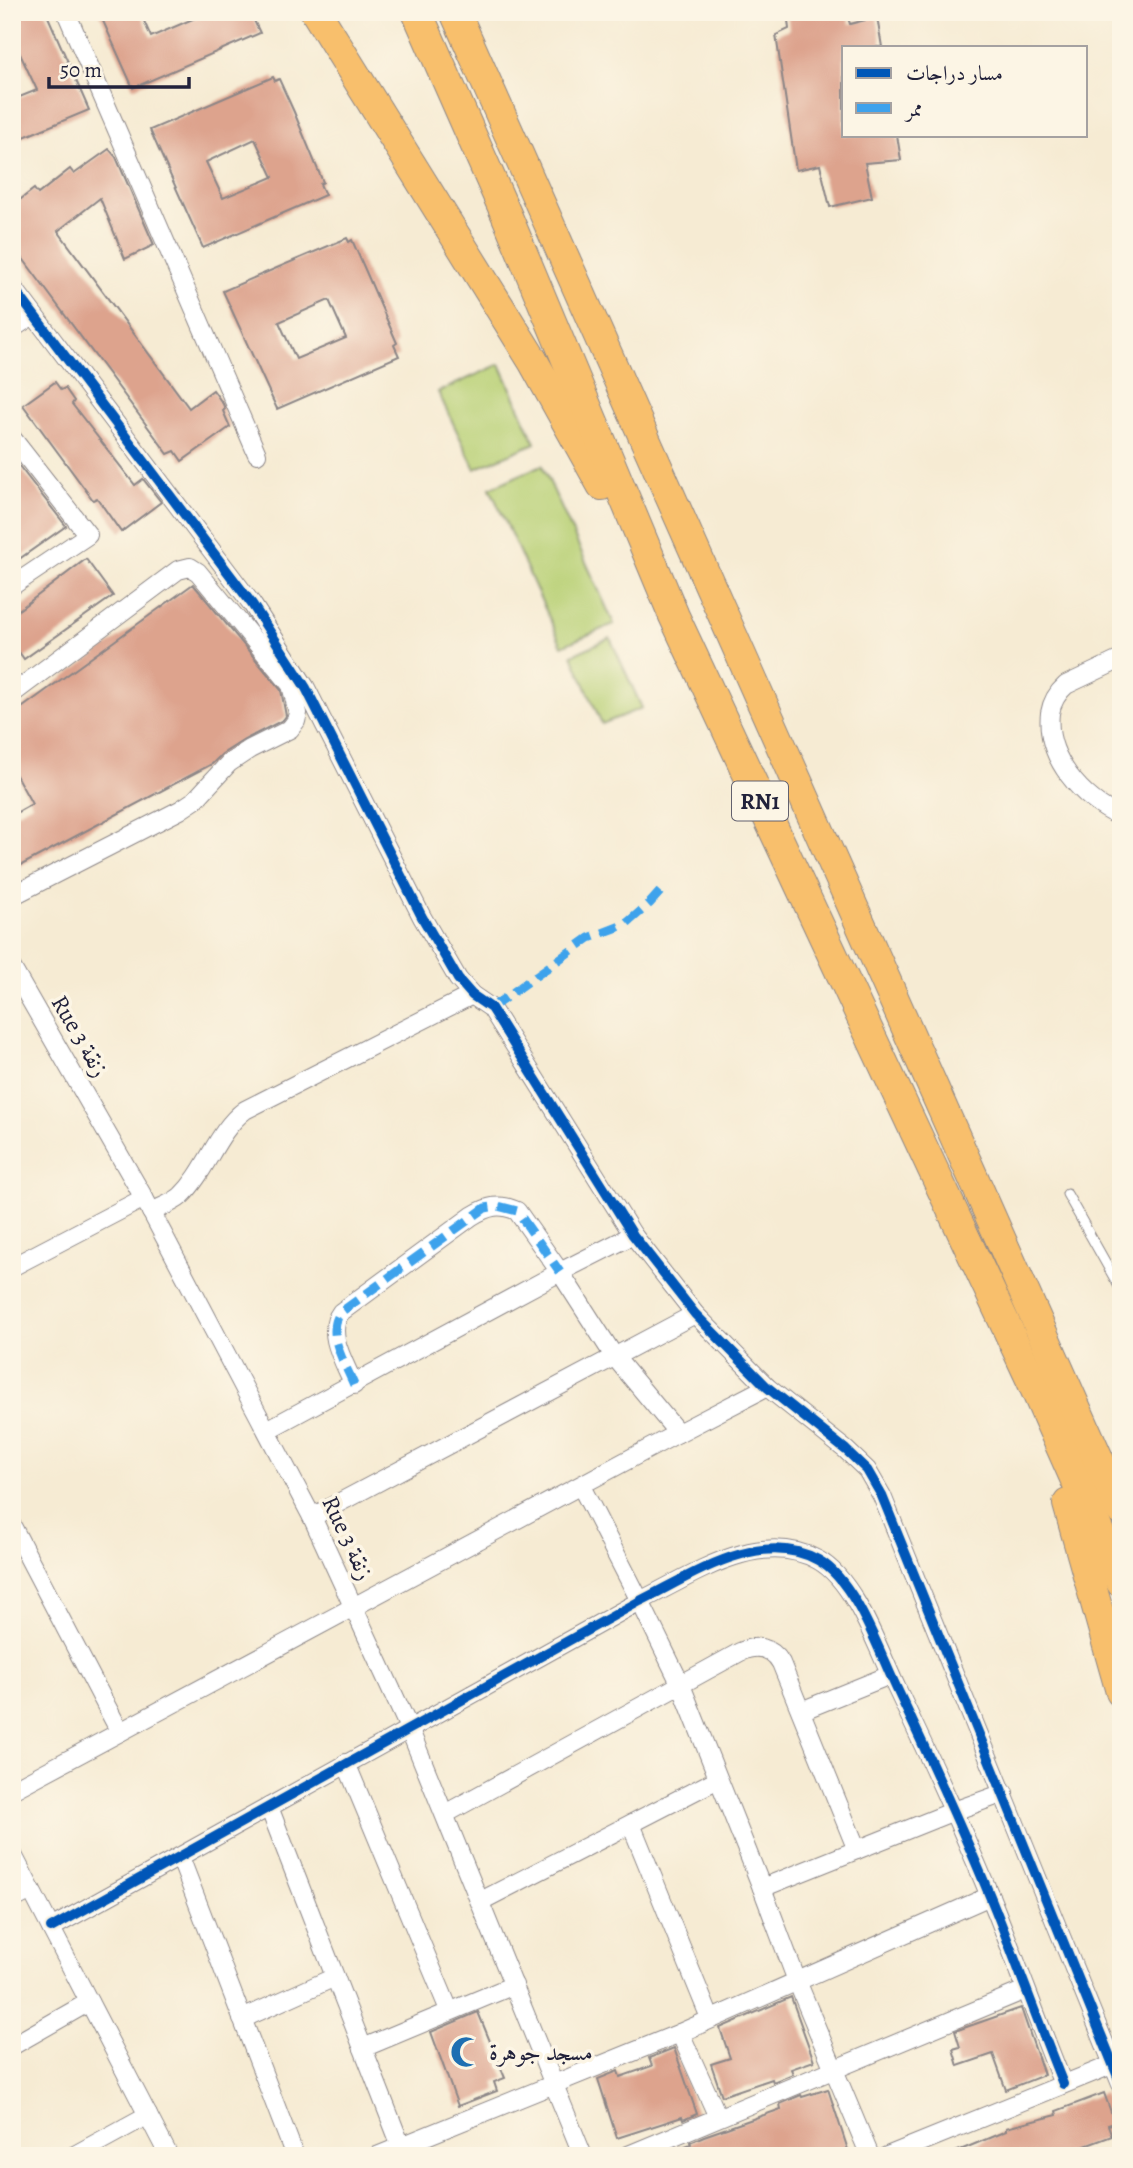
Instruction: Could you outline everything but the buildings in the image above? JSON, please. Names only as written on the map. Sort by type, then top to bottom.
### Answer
[{"type":"highway","points":[[316,12],[533,361],[674,616]]},
{"type":"highway","name":"RN1","points":[[417,12],[506,214],[674,616],[1031,1379],[1121,1582]]},
{"type":"highway","name":"RN1","points":[[455,12],[1121,1510]]},
{"type":"highway","points":[[478,12],[667,487]]},
{"type":"highway","points":[[1060,1374],[1121,1494]]},
{"type":"highway","points":[[1031,1379],[1121,1692]]},
{"type":"street","points":[[66,12],[257,454]]},
{"type":"street","points":[[12,286],[252,604],[300,678],[422,917],[458,979],[472,995],[491,1008],[633,1236],[695,1314],[767,1387],[867,1470],[882,1496],[1121,2084]]},
{"type":"street","points":[[12,329],[33,315]]},
{"type":"street","points":[[12,438],[88,535],[12,586]]},
{"type":"street","points":[[12,694],[178,570],[191,567],[198,572],[291,685],[298,713],[290,729],[229,763],[188,806],[12,896]]},
{"type":"street","points":[[1121,659],[1066,685],[1059,691],[1051,708],[1049,728],[1054,750],[1073,781],[1096,802],[1121,817]]},
{"type":"street","name":"Rue 3 زنقة","points":[[12,968],[147,1205],[313,1517],[409,1728],[583,2156]]},
{"type":"street","points":[[12,1266],[147,1205],[179,1198],[198,1176],[233,1119],[245,1110],[472,995]]},
{"type":"street","points":[[354,1385],[336,1342],[335,1319],[485,1208],[498,1206],[517,1211],[614,1356],[678,1433]]},
{"type":"street","points":[[267,1430],[560,1272],[633,1236]]},
{"type":"street","points":[[313,1517],[695,1314]]},
{"type":"street","points":[[12,1790],[767,1387]]},
{"type":"street","points":[[581,1486],[681,1685],[797,1981],[870,2156]]},
{"type":"street","points":[[12,1526],[120,1732]]},
{"type":"street","points":[[51,1928],[640,1601],[735,1555],[768,1550],[796,1552],[818,1560],[836,1575],[858,1607],[954,1811],[990,1896],[1062,2084]]},
{"type":"street","points":[[445,1814],[747,1649],[761,1648],[778,1657],[857,1850]]},
{"type":"street","points":[[801,1711],[890,1675]]},
{"type":"street","points":[[346,1763],[449,2010]]},
{"type":"street","points":[[481,1901],[718,1779]]},
{"type":"street","points":[[762,1888],[1004,1793]]},
{"type":"street","points":[[269,1807],[401,2146]]},
{"type":"street","points":[[631,1824],[710,2018]]},
{"type":"street","points":[[12,1853],[169,2156]]},
{"type":"street","points":[[180,1857],[295,2156]]},
{"type":"street","points":[[12,1900],[31,1890]]},
{"type":"street","points":[[377,2156],[680,2033],[990,1896]]},
{"type":"street","points":[[242,2019],[335,1977]]},
{"type":"street","points":[[363,2048],[514,1985]]},
{"type":"street","points":[[626,2156],[1025,1990]]},
{"type":"street","points":[[12,2046],[89,2003]]},
{"type":"street","points":[[680,2033],[718,2117]]},
{"type":"street","points":[[887,2156],[1114,2064]]},
{"type":"street","points":[[73,2156],[148,2115]]},
{"type":"lane","points":[[1067,1194],[1121,1290]]},
{"type":"green space","points":[[500,364],[535,443],[475,469],[438,392]]},
{"type":"green space","points":[[542,465],[614,624],[562,646],[490,488]]},
{"type":"green space","points":[[610,638],[642,708],[602,724],[572,655]]},
{"type":"marked path","points":[[491,1008],[589,938],[626,924],[665,886]]},
{"type":"marked path","points":[[354,1385],[336,1339],[335,1329],[341,1312],[485,1208],[498,1206],[517,1211],[560,1272]]},
{"type":"cycle path","points":[[12,286],[252,604],[306,688],[422,917],[458,979],[472,995],[491,1008],[633,1235],[695,1314],[767,1387],[867,1470],[882,1496],[1121,2084]]},
{"type":"cycle path","points":[[51,1928],[682,1579],[704,1568],[750,1552],[773,1549],[796,1552],[818,1560],[832,1570],[865,1618],[973,1855],[1063,2084]]},
{"type":"place","name":"مسجد جوهرة","points":[[466,2052]]}]
